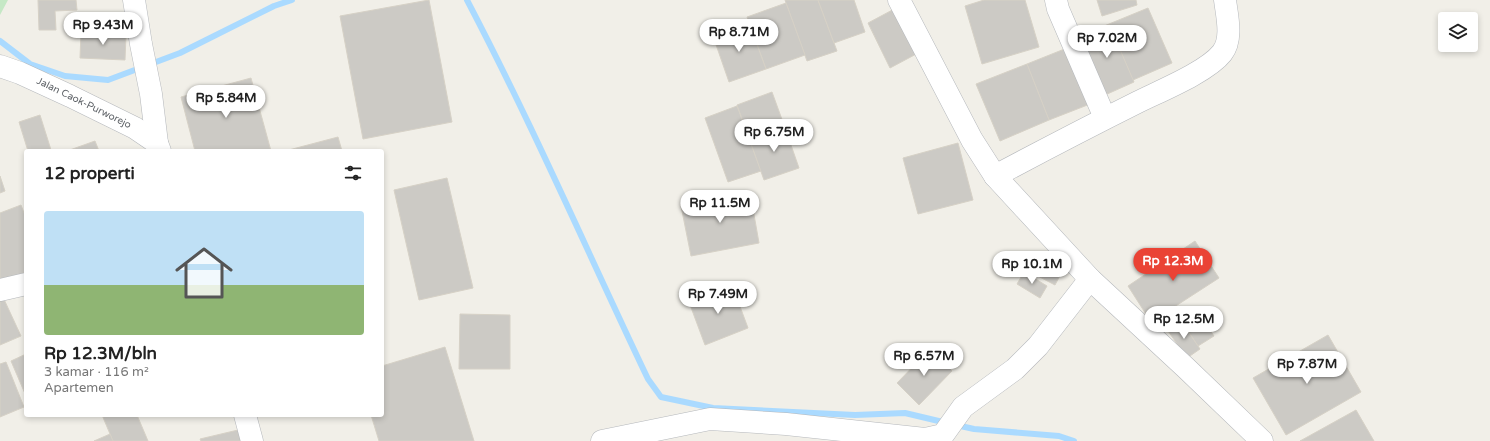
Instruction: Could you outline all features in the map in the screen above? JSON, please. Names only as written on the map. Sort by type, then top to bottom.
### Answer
[{"type":"street","points":[[134,0],[140,44],[151,94],[158,147]]},
{"type":"street","points":[[899,0],[972,140],[995,176],[1090,279],[1262,441]]},
{"type":"street","points":[[1056,0],[1058,9],[1105,118]]},
{"type":"street","points":[[995,176],[1204,68],[1222,53],[1226,43],[1228,31],[1225,0]]},
{"type":"street","name":"Jalan Caok-Purworejo","points":[[0,66],[20,73],[135,128],[158,147]]},
{"type":"street","points":[[602,441],[710,420],[786,424],[925,439],[943,435],[963,407],[1020,365],[1038,346],[1090,279]]},
{"type":"street","points":[[0,290],[24,284]]},
{"type":"street","points":[[246,417],[252,441]]},
{"type":"green space","points":[[0,0],[8,0],[0,15]]},
{"type":"building","points":[[38,0],[76,0],[77,10],[55,11],[56,30],[39,30]]},
{"type":"building","points":[[429,0],[452,122],[363,139],[340,16]]},
{"type":"building","points":[[785,0],[818,0],[837,51],[807,61]]},
{"type":"building","points":[[818,0],[854,0],[865,32],[834,43]]},
{"type":"building","points":[[984,0],[1025,0],[1039,47],[982,64],[965,6]]},
{"type":"building","points":[[1097,0],[1136,0],[1137,5],[1102,16]]},
{"type":"building","points":[[786,3],[805,55],[766,69],[747,17]]},
{"type":"building","points":[[898,7],[920,52],[890,68],[868,23]]},
{"type":"building","points":[[1148,8],[1172,63],[1133,80],[1109,24]]},
{"type":"building","points":[[749,23],[766,69],[729,82],[713,36]]},
{"type":"building","points":[[1109,24],[1134,82],[1105,95],[1080,36]]},
{"type":"building","points":[[81,33],[126,35],[125,60],[80,58]]},
{"type":"building","points":[[1067,48],[1090,104],[1049,120],[1027,64]]},
{"type":"building","points":[[1027,64],[1049,120],[1000,141],[976,84]]},
{"type":"building","points":[[251,78],[270,149],[194,149],[181,97]]},
{"type":"building","points":[[772,92],[784,125],[749,138],[737,105]]},
{"type":"building","points":[[737,106],[761,171],[728,182],[705,118]]},
{"type":"building","points":[[40,115],[51,149],[27,149],[19,122]]},
{"type":"building","points":[[784,125],[799,168],[764,180],[749,138]]},
{"type":"building","points":[[338,137],[341,149],[293,149]]},
{"type":"building","points":[[95,141],[98,149],[73,149]]},
{"type":"building","points":[[958,143],[973,200],[918,214],[903,158]]},
{"type":"building","points":[[0,176],[5,191],[0,193]]},
{"type":"building","points":[[447,178],[473,288],[419,300],[394,190]]},
{"type":"building","points":[[750,192],[759,243],[691,256],[681,206]]},
{"type":"building","points":[[21,205],[24,213],[24,273],[0,282],[0,213]]},
{"type":"building","points":[[1195,241],[1219,278],[1151,322],[1128,286]]},
{"type":"building","points":[[1042,254],[1065,266],[1055,285],[1032,273]]},
{"type":"building","points":[[1024,272],[1047,286],[1040,298],[1017,284]]},
{"type":"building","points":[[732,285],[748,328],[705,345],[689,302]]},
{"type":"building","points":[[2,295],[21,336],[0,345],[0,296]]},
{"type":"building","points":[[460,314],[510,315],[510,369],[459,369]]},
{"type":"building","points":[[1200,316],[1214,336],[1198,346],[1185,326]]},
{"type":"building","points":[[1181,321],[1200,349],[1187,358],[1168,331]]},
{"type":"building","points":[[1328,335],[1361,392],[1286,435],[1253,378]]},
{"type":"building","points":[[445,347],[474,441],[379,441],[372,417],[384,417],[384,365]]},
{"type":"building","points":[[930,349],[952,371],[919,405],[897,383]]},
{"type":"building","points":[[24,355],[24,391],[11,361]]},
{"type":"building","points":[[6,362],[24,407],[0,417],[0,364]]},
{"type":"building","points":[[1356,410],[1374,441],[1300,441]]},
{"type":"building","points":[[103,417],[138,417],[148,441],[113,441]]},
{"type":"building","points":[[238,430],[241,441],[201,441],[200,439]]},
{"type":"building","points":[[110,434],[113,441],[94,441]]},
{"type":"waterway","points":[[0,41],[30,64],[65,76],[108,80],[180,53],[274,6],[292,0]]},
{"type":"waterway","points":[[467,0],[537,141],[648,379],[661,397],[713,408],[855,415],[905,413],[947,423]]},
{"type":"waterway","points":[[956,425],[974,429],[1059,436],[1074,441]]}]
